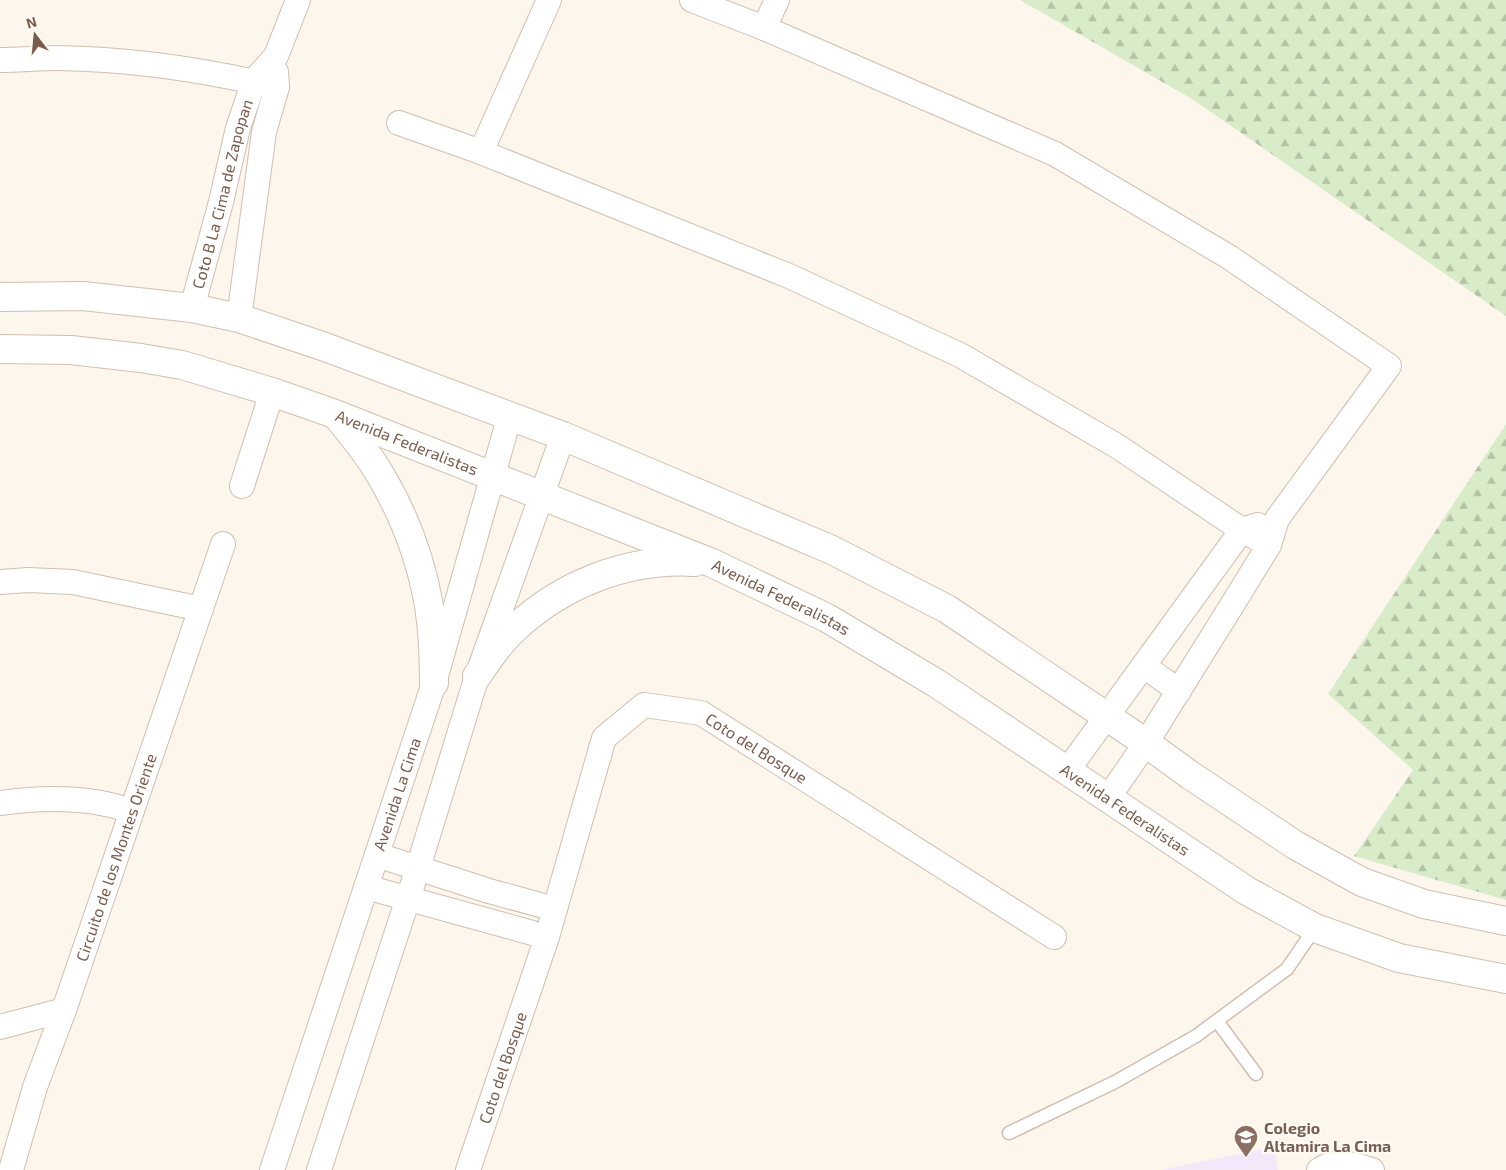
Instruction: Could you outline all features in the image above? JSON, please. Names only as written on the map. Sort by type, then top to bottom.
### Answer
[{"type":"street","name":"Coto B La Cima de Zapopan","points":[[192,308],[221,202],[238,128],[254,81],[276,56],[298,0]]},
{"type":"street","points":[[481,152],[549,0]]},
{"type":"street","points":[[692,0],[764,28],[1055,154],[1229,256],[1389,366],[1276,519],[1269,545],[1146,743],[1108,798]]},
{"type":"street","points":[[764,28],[777,0]]},
{"type":"street","name":"Coto B La Cima de Zapopan","points":[[239,318],[264,132],[277,87],[276,56]]},
{"type":"street","name":"Coto B La Cima de Zapopan","points":[[0,60],[58,58],[124,62],[189,69],[277,87]]},
{"type":"street","points":[[399,123],[481,152],[789,276],[960,354],[1117,446],[1242,530],[1269,545]]},
{"type":"street","points":[[0,297],[83,296],[192,308],[239,318],[325,347],[563,436],[832,550],[946,609],[1295,845],[1362,882],[1424,904],[1506,921]]},
{"type":"street","name":"Avenida Federalistas","points":[[0,349],[71,350],[141,358],[182,366],[272,392],[336,414],[712,563],[827,618],[936,683],[1247,891],[1315,928],[1399,958],[1506,979]]},
{"type":"street","points":[[242,486],[272,392]]},
{"type":"street","points":[[336,414],[378,470],[409,532],[421,569],[429,606],[434,683]]},
{"type":"street","name":"Avenida La Cima","points":[[272,1170],[434,683],[510,415]]},
{"type":"street","points":[[318,1170],[418,868],[477,676],[563,436]]},
{"type":"street","points":[[1067,771],[1242,530],[1276,519]]},
{"type":"street","name":"Circuito de los Montes Oriente","points":[[11,1170],[36,1087],[223,544]]},
{"type":"street","points":[[477,676],[509,634],[551,600],[574,587],[627,567],[684,561],[712,563]]},
{"type":"street","points":[[0,582],[28,580],[73,582],[200,609]]},
{"type":"street","points":[[1144,666],[1179,691]]},
{"type":"street","name":"Coto del Bosque","points":[[468,1170],[547,937],[604,738],[644,705],[701,713],[1054,937]]},
{"type":"street","points":[[0,803],[32,799],[82,800],[118,806],[131,811]]},
{"type":"street","points":[[377,856],[554,909]]},
{"type":"street","points":[[451,911],[459,881]]},
{"type":"street","points":[[366,886],[547,937]]},
{"type":"street","points":[[499,924],[506,895]]},
{"type":"street","points":[[0,1027],[64,1010]]},
{"type":"street","points":[[1319,1170],[1323,1167],[1345,1162],[1372,1170]]},
{"type":"lane","points":[[1009,1132],[1115,1082],[1196,1036],[1287,969],[1315,928]]},
{"type":"lane","points":[[1217,1021],[1256,1074]]},
{"type":"shaded area","name":"Colegio Altamira La Cima","points":[[1274,1147],[1278,1170],[1160,1170]]},
{"type":"green space","points":[[1020,0],[1506,0],[1506,316],[1192,99]]},
{"type":"green space","points":[[1506,424],[1506,900],[1354,856],[1413,770],[1328,694]]},
{"type":"place","name":"Colegio Altamira La Cima","points":[[1246,1158]]}]
